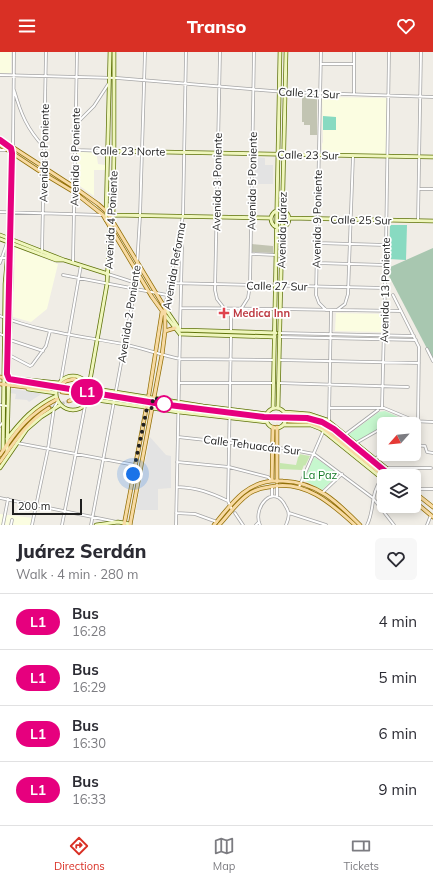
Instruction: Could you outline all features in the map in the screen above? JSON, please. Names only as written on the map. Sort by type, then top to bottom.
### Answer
[{"type":"main road","name":"Avenida 4 Poniente","points":[[108,214],[110,52]]},
{"type":"main road","name":"Avenida 4 Poniente","points":[[108,214],[114,151],[114,52]]},
{"type":"main road","name":"Avenida Juárez","points":[[274,408],[280,52]]},
{"type":"main road","name":"Avenida Juárez","points":[[278,408],[286,52]]},
{"type":"main road","points":[[0,139],[98,204],[112,220],[154,292]]},
{"type":"main road","points":[[0,145],[108,214],[140,216],[270,218]]},
{"type":"main road","name":"Calle 23 Norte","points":[[108,151],[183,152]]},
{"type":"main road","name":"Calle 23 Sur","points":[[183,152],[433,157]]},
{"type":"main road","points":[[277,210],[282,210],[287,213],[289,218],[288,223],[282,228],[277,228],[272,225],[270,218],[272,213],[277,210]]},
{"type":"main road","points":[[108,214],[106,220],[137,272],[149,291],[180,330],[231,334]]},
{"type":"main road","name":"Calle 25 Sur","points":[[289,218],[433,221]]},
{"type":"main road","name":"Avenida 4 Poniente","points":[[88,388],[107,284],[110,226],[112,220]]},
{"type":"main road","points":[[0,235],[9,241]]},
{"type":"main road","points":[[0,239],[42,253],[56,260],[73,262],[108,274]]},
{"type":"main road","points":[[7,452],[7,424],[2,384],[4,378],[5,354],[4,318],[6,258],[9,241]]},
{"type":"main road","points":[[0,455],[3,445],[4,406],[9,378],[9,241]]},
{"type":"main road","name":"Avenida Reforma","points":[[124,524],[149,398],[164,310],[154,292]]},
{"type":"main road","points":[[164,310],[166,316],[180,334],[280,335]]},
{"type":"main road","name":"Avenida Reforma","points":[[130,524],[162,355],[166,331],[166,316]]},
{"type":"main road","points":[[166,331],[175,328]]},
{"type":"main road","points":[[0,468],[13,448],[14,443],[34,423],[54,408],[57,399],[56,388],[60,381],[66,377],[76,376],[86,381],[88,396],[85,406],[72,411],[63,408],[57,399],[2,384]]},
{"type":"main road","points":[[0,377],[60,381]]},
{"type":"main road","points":[[9,378],[52,385]]},
{"type":"main road","points":[[56,388],[66,381],[74,379],[88,388]]},
{"type":"main road","points":[[8,385],[49,390]]},
{"type":"main road","points":[[62,386],[88,388],[230,410],[267,414]]},
{"type":"main road","points":[[62,392],[147,408],[267,422],[275,427]]},
{"type":"main road","points":[[69,401],[88,396]]},
{"type":"main road","points":[[3,445],[16,426],[31,411],[57,399]]},
{"type":"main road","points":[[2,450],[21,425],[31,416],[57,399]]},
{"type":"main road","points":[[0,462],[29,423],[49,408]]},
{"type":"main road","points":[[267,422],[267,414],[274,408],[278,408],[284,412],[319,416],[329,421],[387,468]]},
{"type":"main road","points":[[283,424],[286,419],[284,412]]},
{"type":"main road","points":[[288,416],[310,417],[326,422],[386,469]]},
{"type":"main road","points":[[288,421],[308,422],[323,428],[377,474]]},
{"type":"main road","points":[[7,424],[16,426]]},
{"type":"main road","points":[[275,427],[283,424],[311,426],[324,431],[377,474]]},
{"type":"main road","points":[[272,486],[275,427]]},
{"type":"main road","points":[[275,427],[277,448],[277,485]]},
{"type":"main road","points":[[217,524],[239,497],[248,490],[259,484],[277,481],[301,483],[323,492],[360,525]]},
{"type":"main road","points":[[132,484],[137,485]]},
{"type":"main road","points":[[231,508],[247,495],[261,488],[277,485],[300,487],[323,498],[355,525]]},
{"type":"main road","points":[[421,496],[433,507]]},
{"type":"main road","points":[[421,507],[432,516]]},
{"type":"main road","points":[[96,525],[118,522],[130,524]]},
{"type":"street","points":[[0,263],[9,241],[11,213],[11,146],[14,52]]},
{"type":"street","name":"Avenida 8 Poniente","points":[[42,253],[46,52]]},
{"type":"street","name":"Avenida 6 Poniente","points":[[73,262],[77,52]]},
{"type":"street","name":"Avenida 2 Poniente","points":[[91,525],[136,284],[140,216],[145,52]]},
{"type":"street","name":"Avenida Reforma","points":[[164,310],[183,216],[186,52]]},
{"type":"street","name":"Avenida 3 Poniente","points":[[220,52],[215,284],[217,299],[224,308]]},
{"type":"street","name":"Avenida 5 Poniente","points":[[241,308],[248,298],[250,285],[254,52]]},
{"type":"street","name":"Avenida 9 Poniente","points":[[321,52],[316,286],[320,306],[326,310]]},
{"type":"street","points":[[354,52],[354,94]]},
{"type":"street","name":"Avenida 13 Poniente","points":[[381,409],[384,362],[386,265],[389,95],[388,52]]},
{"type":"street","points":[[418,221],[421,52]]},
{"type":"street","points":[[321,64],[354,64]]},
{"type":"street","name":"Calle 21 Sur","points":[[0,75],[114,78],[285,92],[433,97]]},
{"type":"street","points":[[76,124],[94,106],[109,82]]},
{"type":"street","points":[[13,87],[25,121],[32,134],[44,147]]},
{"type":"street","points":[[0,150],[11,152]]},
{"type":"street","name":"Calle 23 Norte","points":[[75,150],[108,151]]},
{"type":"street","points":[[337,310],[345,304],[349,287],[349,244],[353,156]]},
{"type":"street","points":[[419,189],[433,189]]},
{"type":"street","points":[[0,212],[43,214],[108,214]]},
{"type":"street","points":[[317,243],[386,245]]},
{"type":"street","points":[[176,525],[182,246]]},
{"type":"street","points":[[251,254],[276,255]]},
{"type":"street","points":[[1,258],[6,258]]},
{"type":"street","points":[[317,263],[386,265]]},
{"type":"street","points":[[60,381],[81,265]]},
{"type":"street","points":[[108,274],[136,284]]},
{"type":"street","points":[[63,275],[167,295]]},
{"type":"street","name":"Calle 27 Sur","points":[[169,284],[385,288]]},
{"type":"street","points":[[393,296],[419,347],[418,417]]},
{"type":"street","points":[[181,308],[275,309]]},
{"type":"street","points":[[231,309],[228,501],[231,508]]},
{"type":"street","points":[[280,309],[385,312],[401,311]]},
{"type":"street","points":[[329,421],[331,310]]},
{"type":"street","points":[[0,316],[50,331],[125,345],[180,359],[274,360]]},
{"type":"street","points":[[9,355],[30,366],[32,365],[46,346],[50,331]]},
{"type":"street","points":[[0,334],[5,336]]},
{"type":"street","points":[[280,335],[331,334],[414,336]]},
{"type":"street","points":[[280,335],[416,340]]},
{"type":"street","points":[[9,340],[42,351]]},
{"type":"street","points":[[427,348],[433,361]]},
{"type":"street","points":[[0,352],[5,354]]},
{"type":"street","points":[[279,360],[419,363]]},
{"type":"street","points":[[180,383],[274,383]]},
{"type":"street","points":[[278,383],[408,387]]},
{"type":"street","points":[[62,525],[85,406]]},
{"type":"street","points":[[32,525],[48,449],[54,408]]},
{"type":"street","points":[[330,408],[386,409],[404,417]]},
{"type":"street","points":[[346,434],[381,409]]},
{"type":"street","points":[[421,421],[433,422]]},
{"type":"street","points":[[0,426],[3,422]]},
{"type":"street","points":[[356,443],[377,430]]},
{"type":"street","points":[[300,487],[324,431]]},
{"type":"street","name":"Calle Tehuacán Sur","points":[[178,437],[277,448],[314,454],[373,498],[394,525]]},
{"type":"street","points":[[14,443],[135,465]]},
{"type":"street","points":[[421,446],[425,446],[427,452],[433,453]]},
{"type":"street","points":[[178,462],[229,467],[268,477],[272,481]]},
{"type":"street","points":[[387,468],[431,468]]},
{"type":"street","points":[[323,492],[342,474]]},
{"type":"street","points":[[277,485],[277,496]]},
{"type":"street","points":[[272,486],[272,496]]},
{"type":"street","points":[[366,525],[371,515],[373,498],[377,486]]},
{"type":"street","points":[[177,487],[197,489],[228,501]]},
{"type":"street","points":[[421,490],[433,490]]},
{"type":"street","points":[[260,525],[260,508],[266,499],[272,496],[277,496],[283,500],[289,513],[286,525]]},
{"type":"street","points":[[0,498],[118,522]]},
{"type":"street","points":[[3,525],[8,499]]},
{"type":"street","points":[[176,513],[195,514],[217,524]]},
{"type":"street","points":[[235,513],[242,525]]},
{"type":"street","points":[[289,513],[326,525]]},
{"type":"street","points":[[423,525],[427,525],[432,516]]},
{"type":"street","points":[[11,525],[12,520]]},
{"type":"street","points":[[256,525],[259,522]]},
{"type":"shaded area","points":[[0,52],[11,52],[11,73],[0,73]]},
{"type":"shaded area","points":[[302,96],[317,96],[317,135],[310,135],[310,125],[304,125],[304,122],[302,122]]},
{"type":"shaded area","points":[[322,97],[387,98],[386,155],[322,154]]},
{"type":"shaded area","points":[[77,151],[96,151],[98,164],[105,165],[105,170],[94,170],[94,196],[77,184]]},
{"type":"shaded area","points":[[255,157],[265,158],[265,165],[273,165],[273,184],[255,184]]},
{"type":"shaded area","points":[[252,244],[273,246],[273,253],[252,252]]},
{"type":"shaded area","points":[[15,247],[58,264],[47,309],[31,322],[13,317]]},
{"type":"shaded area","points":[[433,248],[433,360],[389,276],[388,268]]},
{"type":"shaded area","points":[[336,313],[382,314],[382,332],[335,331]]},
{"type":"shaded area","points":[[11,389],[43,393],[29,402],[27,400],[15,399],[16,394],[10,393]]},
{"type":"shaded area","points":[[150,437],[166,455],[171,456],[171,488],[158,489],[158,510],[136,510]]},
{"type":"shaded area","points":[[0,514],[33,518],[32,525],[0,525]]},
{"type":"green space","points":[[323,116],[336,117],[336,130],[323,130]]},
{"type":"green space","points":[[390,225],[407,225],[406,260],[389,259]]},
{"type":"green space","points":[[385,411],[398,417],[377,417],[377,431],[356,442],[348,435],[379,412]]},
{"type":"green space","points":[[299,454],[310,456],[302,470],[280,469],[280,463],[296,465]]},
{"type":"green space","name":"La Paz","points":[[314,457],[339,474],[322,490],[304,480]]},
{"type":"tunnel","points":[[49,390],[62,392]]},
{"type":"tunnel","points":[[86,390],[201,407]]},
{"type":"tunnel","points":[[87,395],[148,406]]},
{"type":"tunnel","points":[[49,408],[69,401]]},
{"type":"tunnel","points":[[160,408],[255,419],[288,421]]},
{"type":"tunnel","points":[[227,410],[262,415],[289,416]]},
{"type":"bus line","name":"L1","points":[[0,140],[11,148],[12,151],[7,374],[7,377],[10,380],[161,404],[264,417],[304,418],[315,420],[334,429],[382,469]]},
{"type":"place","name":"Medica Inn","points":[[224,313]]},
{"type":"route","points":[[133,474],[147,408],[152,408],[153,398],[165,400],[164,404]]}]
